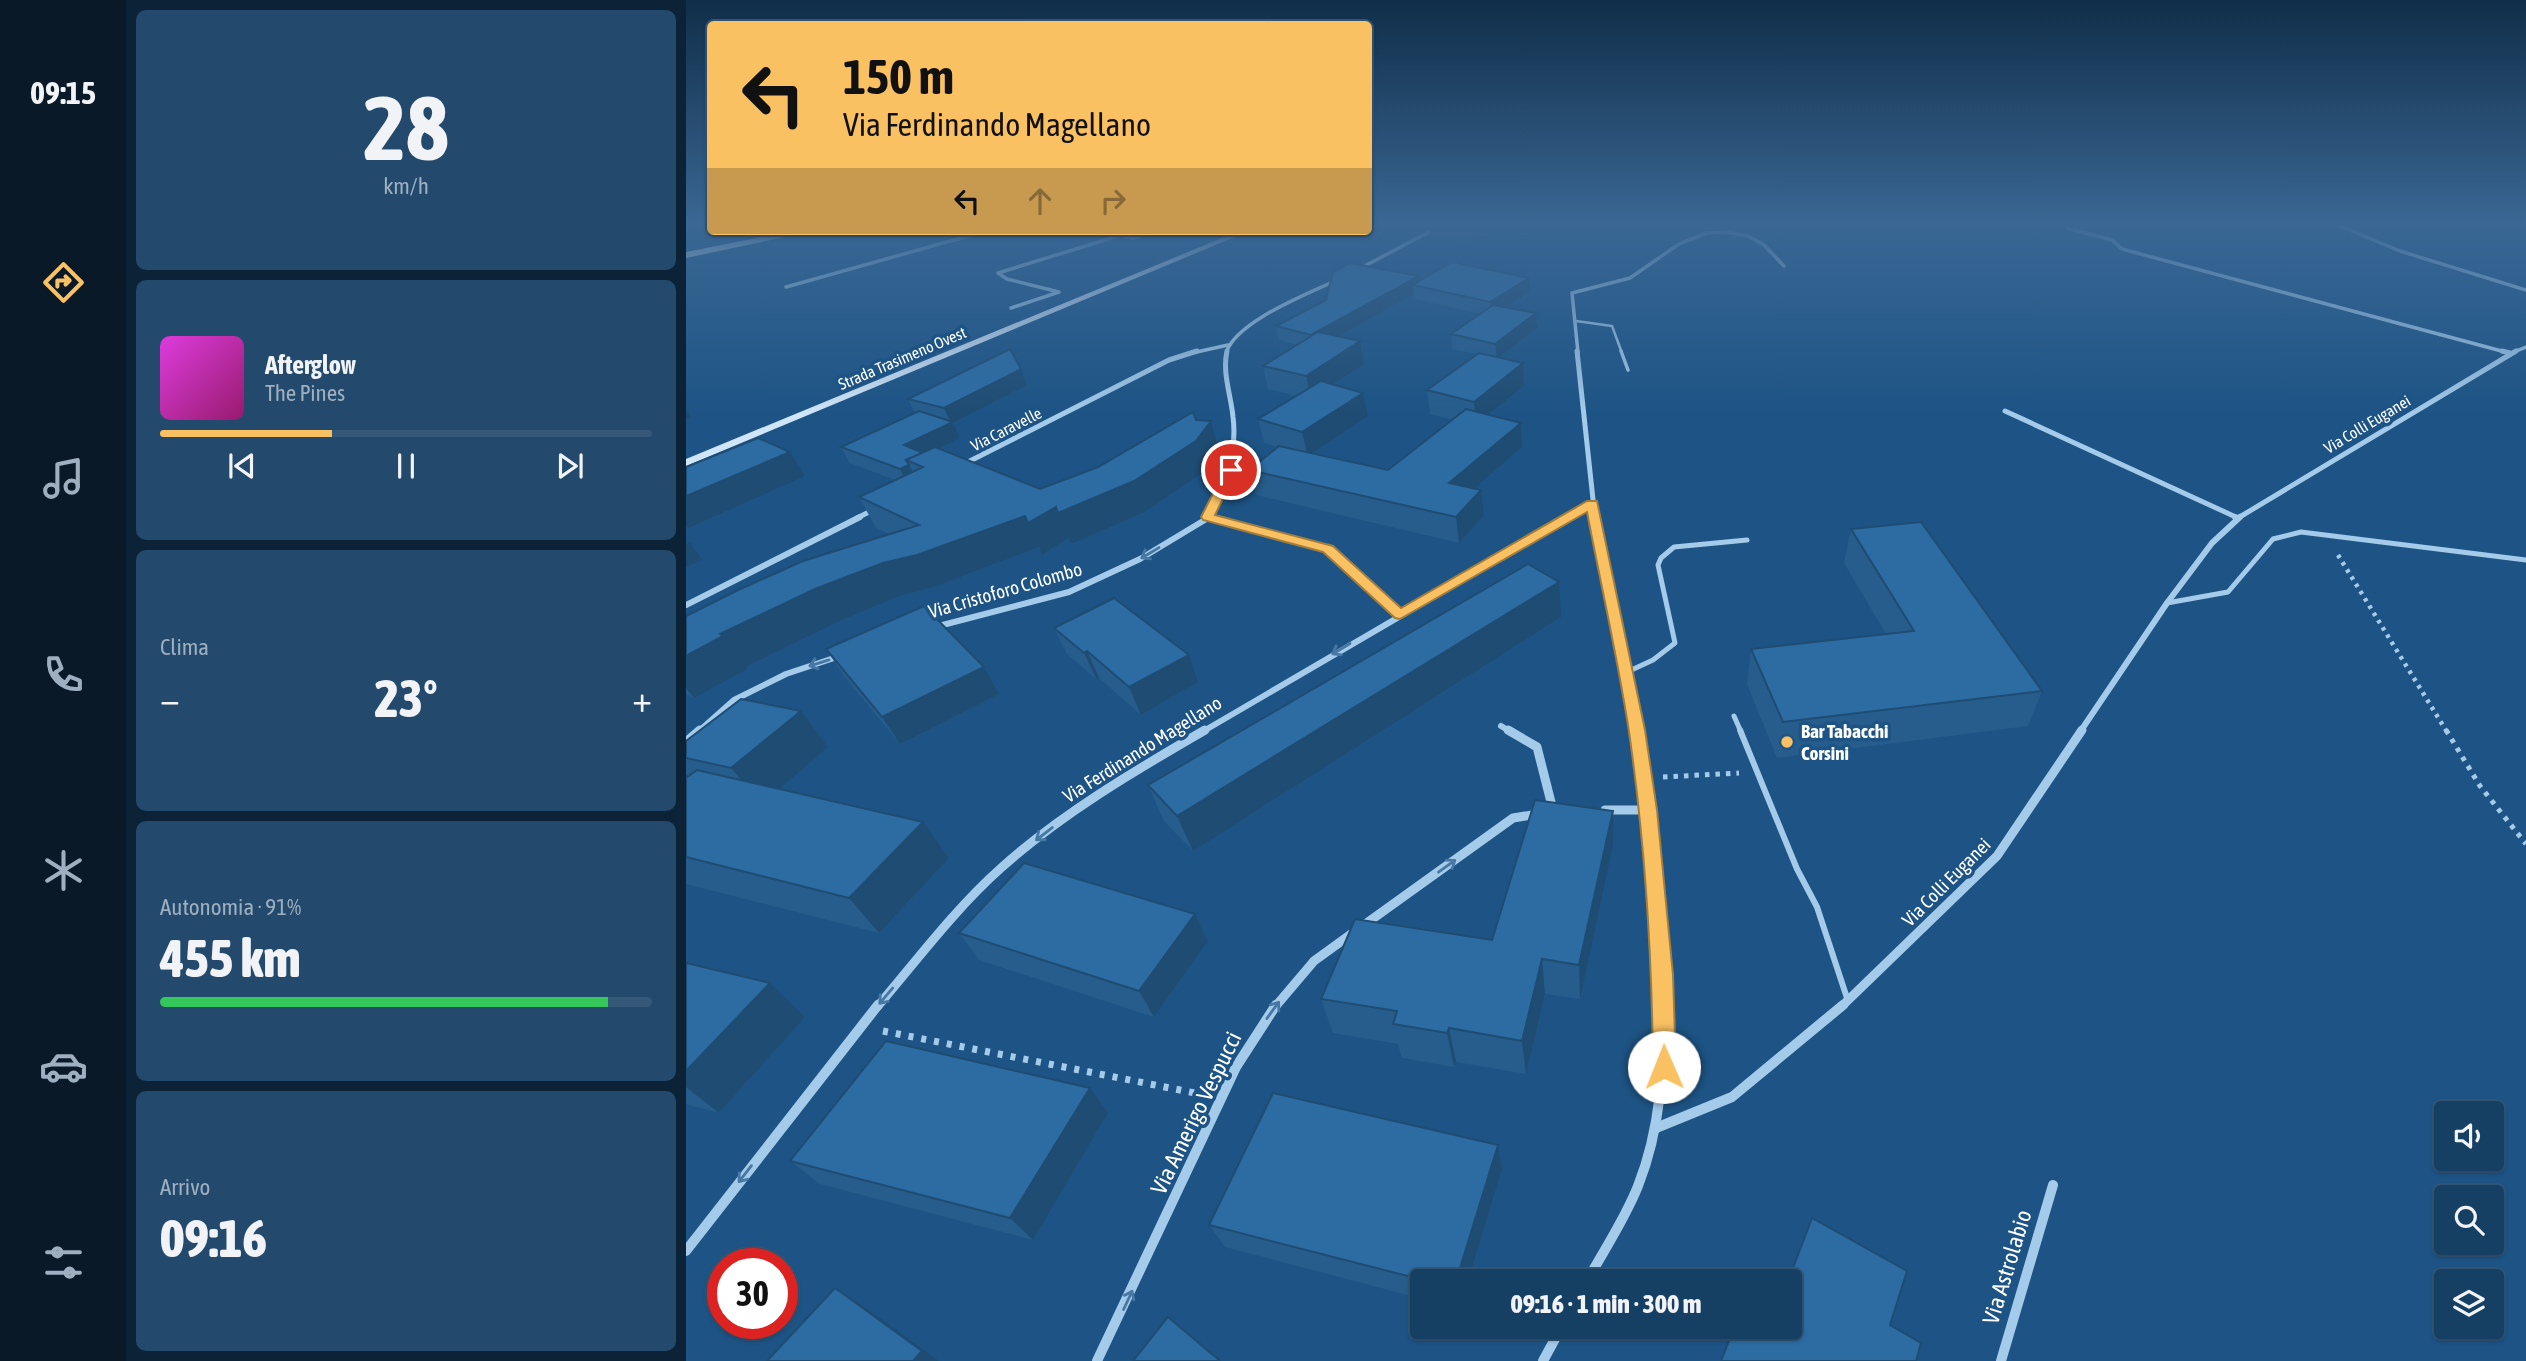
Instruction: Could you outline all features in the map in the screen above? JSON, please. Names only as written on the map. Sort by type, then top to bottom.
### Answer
[{"type":"main road","name":"Strada Trasimeno Ovest","points":[[686,463],[1111,287]]},
{"type":"street","points":[[1011,308],[1059,292],[1037,287]]},
{"type":"street","name":"Via Caravelle","points":[[958,467],[1169,360],[1228,345],[1246,327],[1324,287]]},
{"type":"street","points":[[1594,1269],[1638,1187],[1656,1128],[1664,1067],[1663,975],[1648,810],[1637,730],[1592,504],[1572,293],[1597,287]]},
{"type":"street","points":[[2262,287],[2510,353]]},
{"type":"street","points":[[1228,345],[1225,359],[1234,423],[1231,470],[1208,517],[1328,549],[1400,614]]},
{"type":"street","name":"Via Colli Euganei","points":[[1656,1128],[1732,1097],[1848,1001],[1997,856],[2167,603],[2212,543],[2238,518],[2510,353],[2526,348]]},
{"type":"street","points":[[2005,411],[2238,518]]},
{"type":"street","name":"Via Ferdinando Magellano","points":[[686,1251],[860,1027],[968,901],[1003,866],[1109,786],[1592,504]]},
{"type":"street","points":[[686,605],[884,505]]},
{"type":"street","name":"Via Cristoforo Colombo","points":[[928,629],[1069,592],[1140,559],[1208,517]]},
{"type":"street","points":[[686,742],[734,700],[786,674],[850,653]]},
{"type":"street","points":[[1501,726],[1537,747],[1553,811]]},
{"type":"street","points":[[1594,811],[1648,810]]},
{"type":"street","name":"Via Amerigo Vespucci","points":[[1097,1361],[1236,1067],[1274,1008],[1314,961],[1513,818],[1567,811]]},
{"type":"street","name":"Via Astrolabio","points":[[2001,1361],[2053,1185]]},
{"type":"street","points":[[1543,1361],[1555,1339]]},
{"type":"lane","points":[[1576,320],[1612,326],[1628,370]]},
{"type":"lane","points":[[2167,603],[2228,592],[2273,539],[2301,532],[2526,560]]},
{"type":"lane","points":[[1625,673],[1653,660],[1675,643],[1657,565],[1661,558],[1674,547],[1747,540]]},
{"type":"lane","points":[[1734,716],[1797,869],[1817,907],[1848,1001]]},
{"type":"path","points":[[2325,533],[2480,786],[2526,844]]},
{"type":"path","points":[[1663,777],[1757,773]]},
{"type":"path","points":[[891,1032],[1222,1098]]},
{"type":"building","points":[[1329,287],[1400,287],[1311,335],[1276,326],[1326,300]]},
{"type":"building","points":[[1420,287],[1515,287],[1490,302]]},
{"type":"building","points":[[1493,305],[1536,313],[1495,344],[1451,334]]},
{"type":"building","points":[[1318,332],[1360,341],[1306,376],[1263,366]]},
{"type":"building","points":[[1010,349],[1021,369],[944,408],[908,399]]},
{"type":"building","points":[[1479,353],[1523,363],[1474,402],[1427,390]]},
{"type":"building","points":[[1321,381],[1363,393],[1302,432],[1258,419]]},
{"type":"building","points":[[1466,409],[1521,423],[1449,483],[1481,490],[1456,517],[1249,470],[1279,446],[1388,470]]},
{"type":"building","points":[[919,411],[953,422],[904,445],[923,453],[906,460],[909,465],[900,469],[841,447]]},
{"type":"building","points":[[1193,412],[1196,420],[1211,421],[1196,441],[1134,481],[1058,513],[1056,507],[1028,523],[1025,516],[917,555],[883,563],[815,589],[720,634],[723,636],[686,656],[686,616],[803,561],[919,525],[859,497],[923,467],[906,460],[935,447],[1040,489],[1098,467]]},
{"type":"building","points":[[758,438],[790,452],[686,496],[686,467]]},
{"type":"building","points":[[1921,522],[2042,691],[1783,722],[1751,649],[1914,631],[1851,529]]},
{"type":"building","points":[[1528,564],[1559,582],[1177,816],[1148,785]]},
{"type":"building","points":[[1114,598],[1189,655],[1129,687],[1087,651],[1084,653],[1054,628]]},
{"type":"building","points":[[924,606],[984,667],[882,717],[826,649]]},
{"type":"building","points":[[741,699],[801,711],[731,768],[686,758],[686,741]]},
{"type":"building","points":[[697,770],[923,822],[849,898],[686,857],[686,778]]},
{"type":"building","points":[[1535,800],[1613,811],[1579,965],[1542,959],[1522,1041],[1449,1028],[1447,1033],[1393,1024],[1397,1011],[1321,999],[1355,919],[1492,940]]},
{"type":"building","points":[[1024,863],[1195,914],[1139,991],[959,933]]},
{"type":"building","points":[[686,963],[770,983],[686,1071]]},
{"type":"building","points":[[886,1041],[1090,1088],[1010,1218],[790,1161]]},
{"type":"building","points":[[1273,1093],[1498,1145],[1460,1269],[1410,1269],[1410,1277],[1209,1225]]},
{"type":"building","points":[[1812,1218],[1907,1271],[1890,1325],[1921,1343],[1916,1361],[1721,1361],[1730,1339],[1802,1339],[1802,1269],[1793,1269]]},
{"type":"building","points":[[835,1288],[922,1351],[913,1361],[767,1361],[787,1339],[798,1339],[798,1328]]},
{"type":"building","points":[[1168,1317],[1220,1361],[1133,1361]]},
{"type":"place","name":"Bar Tabacchi Corsini","points":[[1787,742]]},
{"type":"route","points":[[1231,470],[1208,517],[1328,549],[1400,614],[1592,504],[1637,730],[1648,810],[1663,975],[1664,1067]]}]
